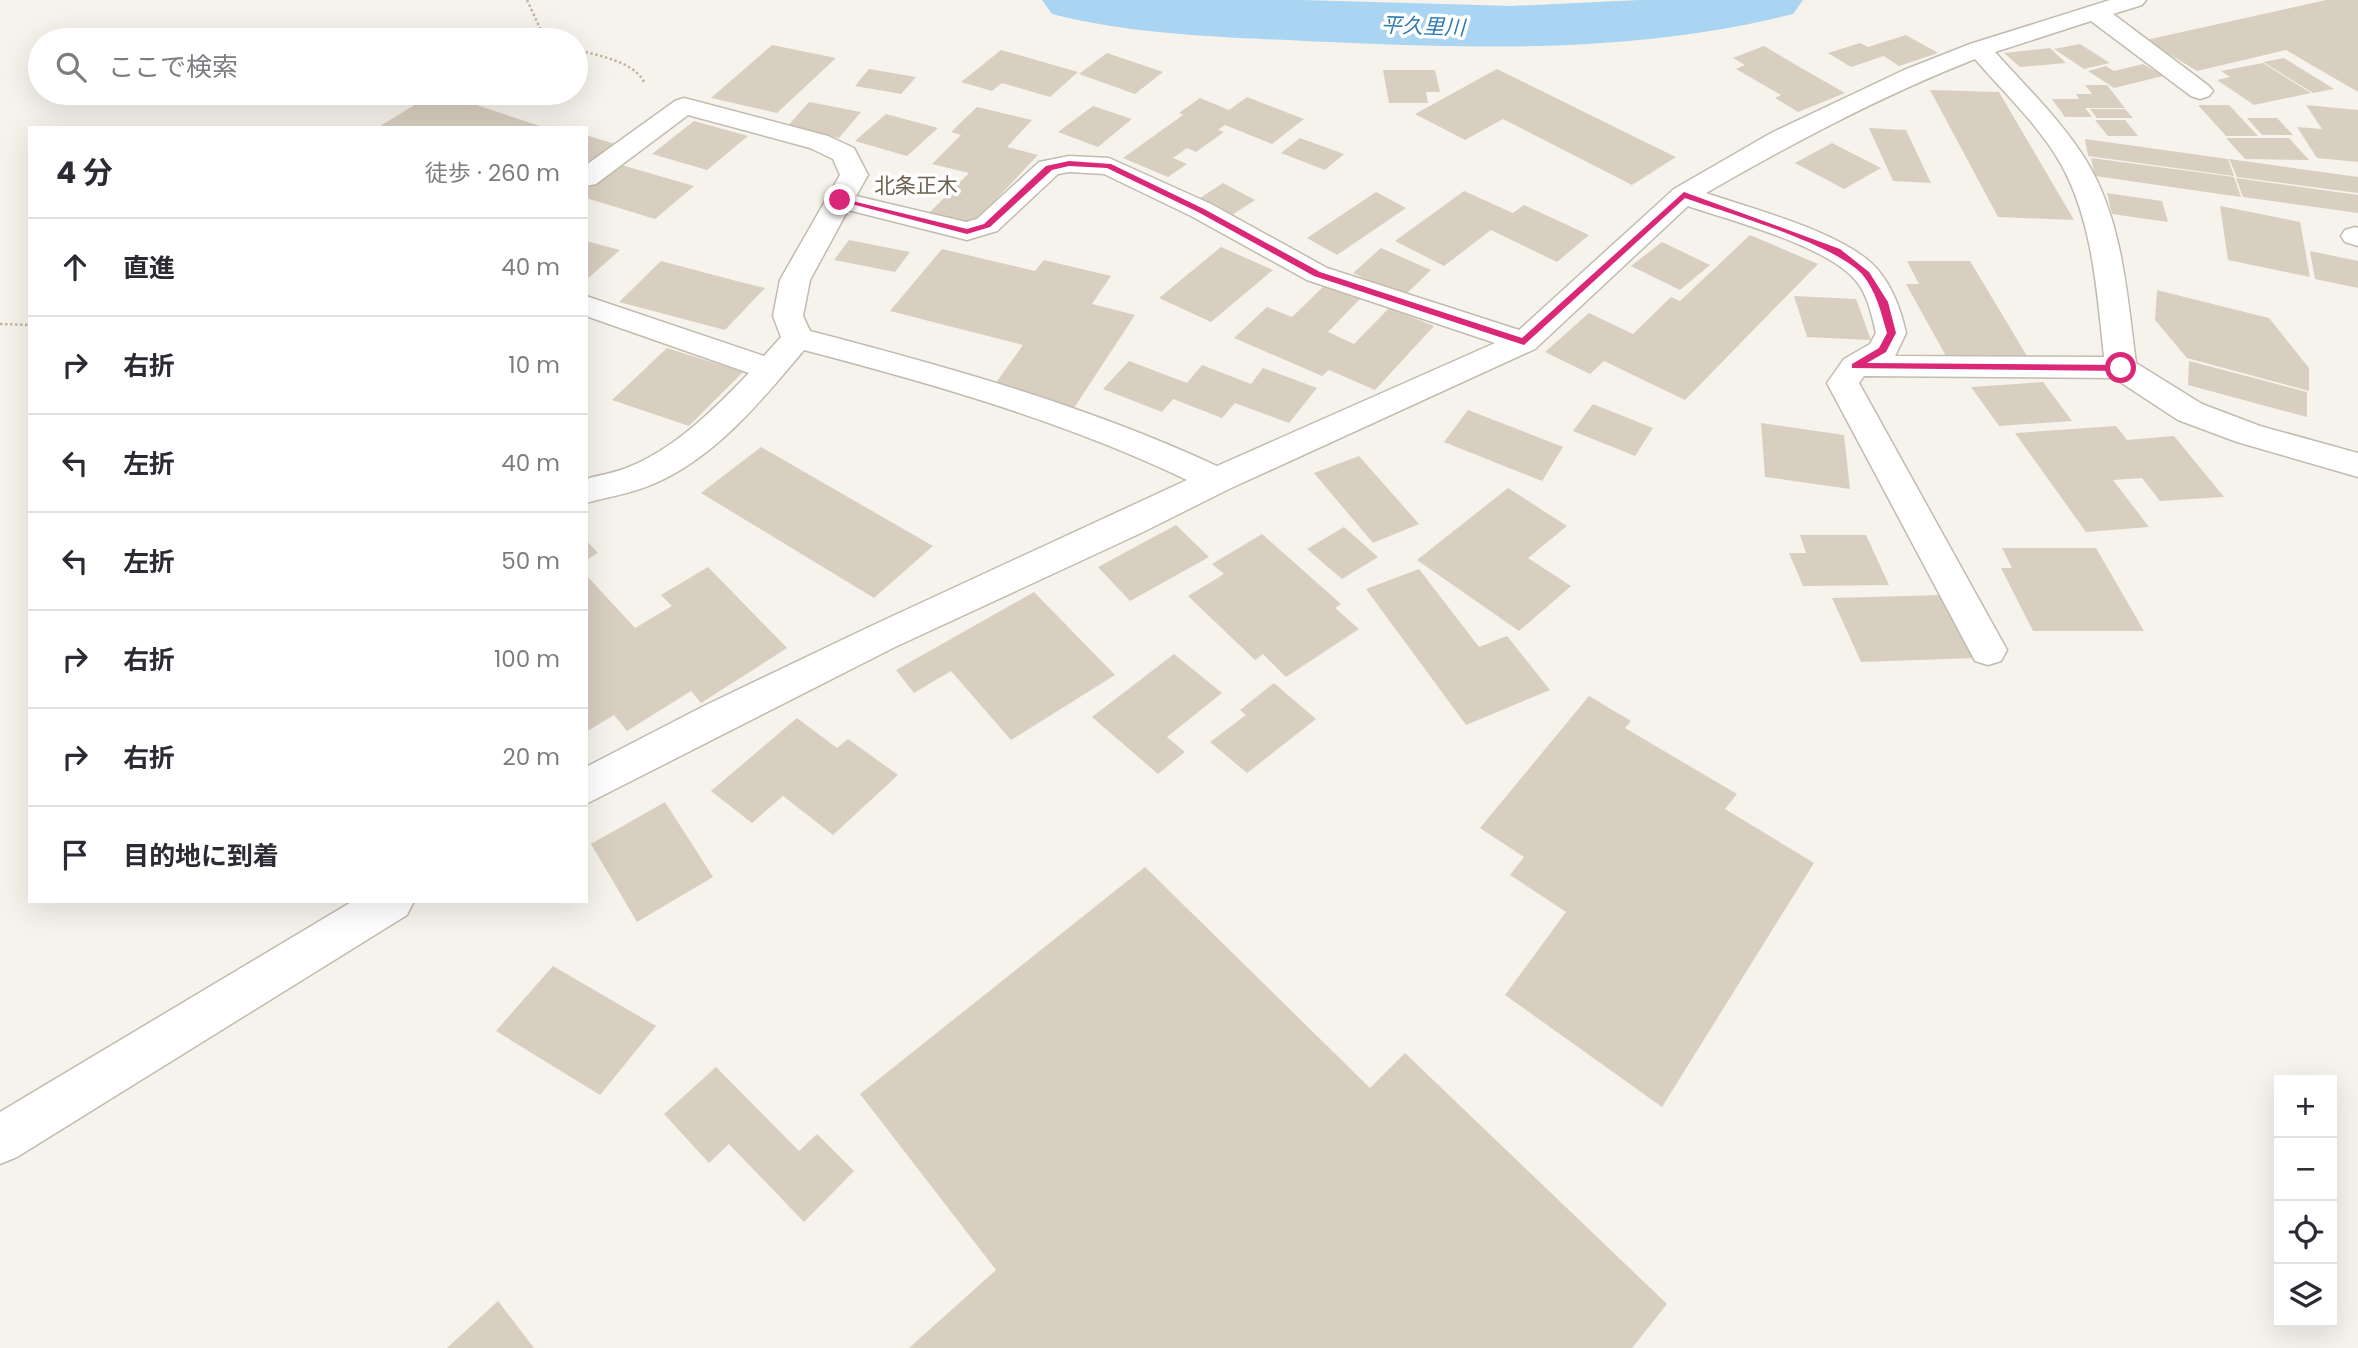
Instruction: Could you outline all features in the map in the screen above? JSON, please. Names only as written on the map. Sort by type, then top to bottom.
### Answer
[{"type":"street","points":[[588,786],[718,717],[882,637],[1129,524],[1217,480],[1524,342],[1684,195],[1791,134],[1913,75],[1979,50],[2134,0]]},
{"type":"street","points":[[2094,12],[2200,91]]},
{"type":"street","points":[[1979,50],[2059,139],[2083,182],[2106,246],[2121,368]]},
{"type":"street","points":[[588,177],[684,106],[819,142],[844,154],[854,175],[795,280],[788,316],[797,338]]},
{"type":"street","points":[[840,200],[967,231],[987,225],[1049,168],[1069,164],[1109,166],[1201,210],[1317,274],[1524,342]]},
{"type":"street","points":[[1684,195],[1837,251],[1865,272],[1883,302],[1891,333],[1883,350],[1855,366],[1843,383],[1988,650]]},
{"type":"street","points":[[588,306],[770,369]]},
{"type":"street","points":[[588,490],[646,474],[693,447],[797,338]]},
{"type":"street","points":[[797,338],[926,372],[1143,445],[1217,480]]},
{"type":"street","points":[[1855,366],[2121,368],[2190,412],[2249,434],[2358,465]]},
{"type":"street","points":[[0,1140],[389,903]]},
{"type":"path","points":[[527,0],[540,28]]},
{"type":"path","points":[[588,53],[631,66],[644,79],[647,96],[684,106]]},
{"type":"path","points":[[0,324],[28,326]]},
{"type":"building","points":[[2326,0],[2358,0],[2358,92],[2286,50],[2197,71],[2146,40]]},
{"type":"building","points":[[1906,35],[1938,53],[1899,66],[1884,56],[1851,67],[1828,53],[1860,43],[1868,47]]},
{"type":"building","points":[[2080,44],[2110,63],[2084,69],[2054,49]]},
{"type":"building","points":[[772,45],[836,58],[777,113],[711,98]]},
{"type":"building","points":[[1764,46],[1845,93],[1798,112],[1775,98],[1781,95],[1736,69],[1745,65],[1733,58]]},
{"type":"building","points":[[2050,48],[2066,63],[2020,67],[2004,53]]},
{"type":"building","points":[[1001,50],[1078,72],[1050,97],[1002,83],[992,91],[961,82]]},
{"type":"building","points":[[1107,53],[1163,72],[1135,94],[1079,74]]},
{"type":"building","points":[[2284,58],[2334,89],[2313,93],[2263,62]]},
{"type":"building","points":[[2263,63],[2311,93],[2254,105],[2217,80],[2230,77],[2221,71]]},
{"type":"building","points":[[2143,64],[2163,76],[2114,88],[2088,71],[2106,66],[2114,71]]},
{"type":"building","points":[[869,69],[916,77],[901,94],[855,86]]},
{"type":"building","points":[[1497,69],[1676,157],[1632,185],[1503,119],[1465,140],[1415,114]]},
{"type":"building","points":[[1383,70],[1435,70],[1440,92],[1426,92],[1428,103],[1389,103]]},
{"type":"building","points":[[2085,85],[2107,85],[2125,108],[2085,108],[2092,117],[2065,117],[2052,99],[2079,99],[2076,94],[2092,94]]},
{"type":"building","points":[[1930,90],[1999,92],[2074,220],[1998,217]]},
{"type":"building","points":[[1247,97],[1304,119],[1272,144],[1225,125],[1218,130],[1224,132],[1196,152],[1187,148],[1173,158],[1187,164],[1168,177],[1123,158],[1183,115],[1179,113],[1200,98],[1229,110]]},
{"type":"building","points":[[809,102],[861,112],[839,138],[786,128]]},
{"type":"building","points":[[414,105],[476,105],[540,126],[380,126]]},
{"type":"building","points":[[2198,105],[2229,105],[2258,136],[2226,136]]},
{"type":"building","points":[[2306,105],[2358,110],[2358,162],[2317,158],[2297,127],[2322,129]]},
{"type":"building","points":[[1093,106],[1132,119],[1098,147],[1058,132]]},
{"type":"building","points":[[977,107],[1032,120],[1007,147],[1038,155],[972,225],[929,213],[969,173],[932,164],[961,135],[951,132]]},
{"type":"building","points":[[2090,109],[2125,109],[2133,118],[2097,118]]},
{"type":"building","points":[[886,114],[938,128],[907,156],[855,141]]},
{"type":"building","points":[[2247,118],[2277,118],[2293,135],[2262,135]]},
{"type":"building","points":[[2095,120],[2125,120],[2138,136],[2108,136]]},
{"type":"building","points":[[694,121],[748,136],[707,170],[652,154]]},
{"type":"building","points":[[1869,128],[1906,130],[1931,183],[1893,181]]},
{"type":"building","points":[[588,136],[618,145],[588,166]]},
{"type":"building","points":[[1300,138],[1344,154],[1325,170],[1281,153]]},
{"type":"building","points":[[2226,138],[2289,138],[2309,160],[2245,159]]},
{"type":"building","points":[[2085,139],[2228,159],[2234,176],[2088,156]]},
{"type":"building","points":[[1832,143],[1881,168],[1844,189],[1795,163]]},
{"type":"building","points":[[2091,158],[2234,177],[2241,197],[2095,176]]},
{"type":"building","points":[[2229,159],[2358,177],[2358,193],[2237,177]]},
{"type":"building","points":[[618,164],[694,186],[655,219],[588,199],[588,187]]},
{"type":"building","points":[[2236,178],[2358,195],[2358,213],[2243,197]]},
{"type":"building","points":[[1223,183],[1255,200],[1226,219],[1194,202]]},
{"type":"building","points":[[1464,191],[1513,213],[1524,205],[1589,235],[1557,262],[1491,230],[1444,266],[1395,241]]},
{"type":"building","points":[[1376,192],[1406,208],[1337,255],[1307,238]]},
{"type":"building","points":[[2107,193],[2162,201],[2168,222],[2112,214]]},
{"type":"building","points":[[2220,206],[2300,222],[2310,277],[2228,260]]},
{"type":"building","points":[[1750,235],[1818,264],[1685,400],[1604,361],[1590,374],[1545,352],[1589,313],[1633,334],[1671,297],[1680,301]]},
{"type":"building","points":[[849,240],[910,252],[895,272],[834,260]]},
{"type":"building","points":[[588,242],[620,250],[588,278]]},
{"type":"building","points":[[1662,242],[1710,265],[1680,290],[1631,266]]},
{"type":"building","points":[[1221,247],[1273,270],[1211,322],[1159,298]]},
{"type":"building","points":[[1381,248],[1431,270],[1404,296],[1353,273]]},
{"type":"building","points":[[942,249],[1035,271],[1044,260],[1111,276],[1092,304],[1135,315],[1074,408],[993,387],[1023,345],[890,311]]},
{"type":"building","points":[[2310,251],[2358,261],[2358,288],[2315,279]]},
{"type":"building","points":[[661,261],[765,288],[725,330],[619,302]]},
{"type":"building","points":[[1907,261],[1970,261],[2027,356],[1946,356],[1906,284],[1919,284]]},
{"type":"building","points":[[1325,285],[1360,299],[1328,332],[1354,344],[1389,308],[1434,326],[1375,390],[1329,370],[1322,376],[1234,338],[1267,307],[1292,317]]},
{"type":"building","points":[[2157,290],[2269,318],[2309,368],[2309,391],[2187,358],[2155,320]]},
{"type":"building","points":[[1794,296],[1856,299],[1871,340],[1807,337]]},
{"type":"building","points":[[667,348],[743,372],[689,426],[612,400]]},
{"type":"building","points":[[1129,361],[1187,383],[1202,365],[1251,384],[1263,368],[1317,388],[1289,423],[1235,403],[1222,418],[1173,399],[1162,412],[1103,389]]},
{"type":"building","points":[[2189,361],[2307,392],[2307,417],[2188,385]]},
{"type":"building","points":[[2043,382],[2072,421],[1999,426],[1971,387]]},
{"type":"building","points":[[1593,404],[1653,428],[1635,456],[1573,431]]},
{"type":"building","points":[[1468,410],[1563,447],[1542,481],[1444,442]]},
{"type":"building","points":[[1761,423],[1844,435],[1850,489],[1765,477]]},
{"type":"building","points":[[2116,426],[2127,440],[2174,436],[2224,497],[2160,501],[2142,478],[2113,480],[2149,527],[2086,532],[2015,433]]},
{"type":"building","points":[[761,447],[933,546],[874,598],[701,493]]},
{"type":"building","points":[[1359,456],[1419,524],[1373,543],[1314,473]]},
{"type":"building","points":[[1508,488],[1567,526],[1528,558],[1571,586],[1519,631],[1417,560]]},
{"type":"building","points":[[1176,525],[1209,557],[1130,601],[1098,567]]},
{"type":"building","points":[[1344,527],[1378,557],[1342,579],[1307,549]]},
{"type":"building","points":[[1262,534],[1341,604],[1335,608],[1359,629],[1286,677],[1263,654],[1255,660],[1188,596],[1224,574],[1212,564]]},
{"type":"building","points":[[1800,535],[1866,535],[1889,585],[1803,586],[1789,553],[1806,553]]},
{"type":"building","points":[[588,542],[598,553],[588,559]]},
{"type":"building","points":[[2002,548],[2096,548],[2144,631],[2033,631],[2001,568],[2012,568]]},
{"type":"building","points":[[708,567],[787,648],[701,703],[691,691],[627,731],[614,715],[588,731],[588,577],[635,628],[672,606],[661,595]]},
{"type":"building","points":[[1419,569],[1479,647],[1507,636],[1550,690],[1466,725],[1366,589]]},
{"type":"building","points":[[1034,592],[1115,675],[1011,740],[951,671],[914,693],[896,670]]},
{"type":"building","points":[[1942,595],[1975,658],[1861,662],[1832,598]]},
{"type":"building","points":[[1174,654],[1222,693],[1167,737],[1185,752],[1158,774],[1092,717]]},
{"type":"building","points":[[1274,683],[1316,719],[1247,773],[1210,742],[1246,715],[1240,710]]},
{"type":"building","points":[[1589,696],[1631,721],[1625,728],[1737,794],[1725,809],[1814,863],[1662,1107],[1505,995],[1566,912],[1510,875],[1524,857],[1480,828]]},
{"type":"building","points":[[797,718],[837,748],[848,739],[898,775],[833,835],[783,796],[752,823],[711,791]]},
{"type":"building","points":[[665,802],[713,877],[637,922],[591,844]]},
{"type":"building","points":[[1145,867],[1370,1088],[1405,1053],[1667,1304],[1632,1348],[909,1348],[996,1270],[860,1094]]},
{"type":"building","points":[[553,966],[656,1026],[600,1095],[496,1031]]},
{"type":"building","points":[[716,1067],[799,1151],[817,1134],[854,1171],[804,1222],[729,1144],[709,1163],[664,1114]]},
{"type":"building","points":[[498,1301],[534,1348],[447,1348]]},
{"type":"waterway","name":"平久里川","points":[[1076,0],[1251,18],[1512,27],[1667,18],[1769,0]]},
{"type":"district","name":"北条正木","points":[[916,185]]},
{"type":"route","points":[[840,200],[967,231],[987,225],[1049,168],[1069,164],[1109,166],[1201,210],[1317,274],[1524,342],[1684,195],[1837,251],[1865,272],[1883,302],[1891,333],[1883,350],[1855,366],[2121,368]]}]
